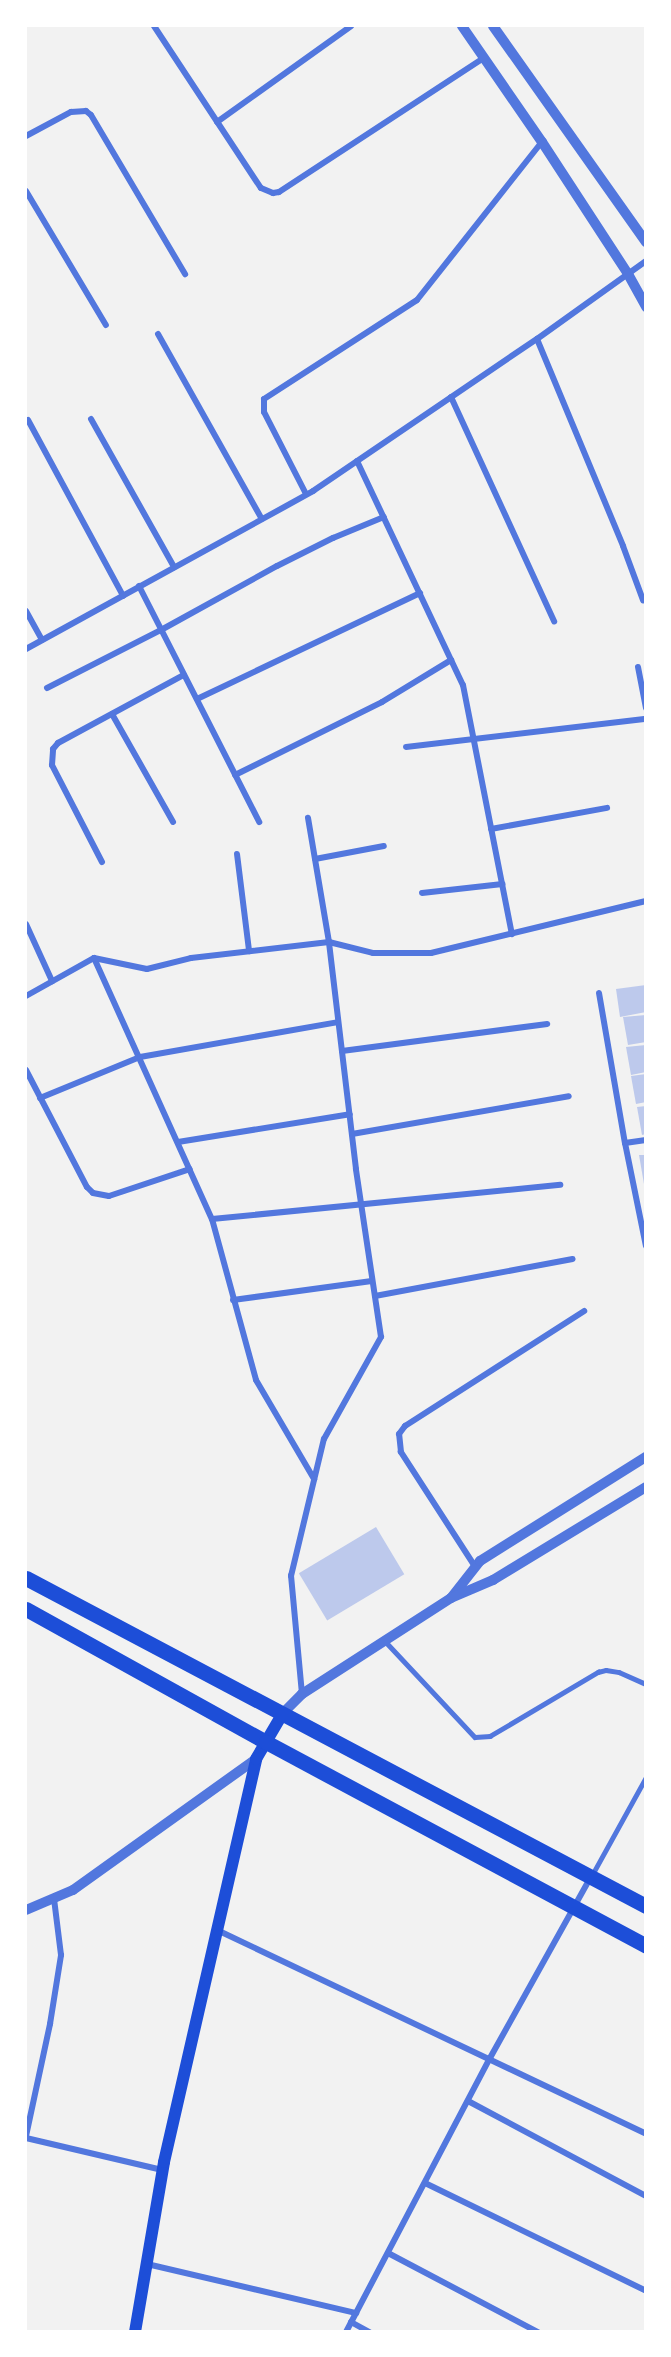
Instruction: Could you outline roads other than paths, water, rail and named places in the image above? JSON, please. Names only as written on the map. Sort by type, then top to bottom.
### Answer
[{"type":"main road","points":[[26,1578],[645,1906]]},
{"type":"main road","points":[[26,1609],[645,1947]]},
{"type":"main road","points":[[135,2331],[162,2170],[256,1760],[283,1713]]},
{"type":"street","points":[[154,26],[261,188],[266,192],[279,192],[484,58]]},
{"type":"street","points":[[217,122],[351,26]]},
{"type":"street","points":[[462,26],[542,142],[628,274],[645,307]]},
{"type":"street","points":[[493,26],[645,242]]},
{"type":"street","points":[[26,135],[71,112],[86,111],[91,115],[185,274]]},
{"type":"street","points":[[306,494],[264,412],[264,399],[270,392],[417,300],[542,142]]},
{"type":"street","points":[[26,192],[105,325]]},
{"type":"street","points":[[26,649],[306,494],[537,339],[645,261]]},
{"type":"street","points":[[158,334],[262,519]]},
{"type":"street","points":[[537,339],[643,600]]},
{"type":"street","points":[[451,397],[554,621]]},
{"type":"street","points":[[91,419],[174,567]]},
{"type":"street","points":[[28,420],[123,596]]},
{"type":"street","points":[[357,461],[464,685],[512,934]]},
{"type":"street","points":[[47,688],[161,630],[277,566],[333,538],[384,517]]},
{"type":"street","points":[[139,586],[259,822]]},
{"type":"street","points":[[196,699],[420,593]]},
{"type":"street","points":[[26,611],[42,640]]},
{"type":"street","points":[[235,775],[382,702],[451,660]]},
{"type":"street","points":[[638,667],[645,708]]},
{"type":"street","points":[[102,862],[52,765],[51,755],[58,743],[184,675]]},
{"type":"street","points":[[112,714],[173,822]]},
{"type":"street","points":[[406,747],[645,719]]},
{"type":"street","points":[[491,829],[607,808]]},
{"type":"street","points":[[302,1694],[291,1576],[324,1439],[381,1337],[361,1206],[329,942],[308,818]]},
{"type":"street","points":[[315,859],[384,846]]},
{"type":"street","points":[[237,854],[249,951]]},
{"type":"street","points":[[422,893],[502,884]]},
{"type":"street","points":[[26,996],[94,958],[147,969],[191,958],[329,942],[374,953],[431,953],[645,901]]},
{"type":"street","points":[[26,924],[52,981]]},
{"type":"street","points":[[94,958],[212,1219],[255,1380],[314,1479]]},
{"type":"street","points":[[599,993],[645,1246]]},
{"type":"street","points":[[40,1098],[140,1056],[338,1022]]},
{"type":"street","points":[[342,1051],[547,1024]]},
{"type":"street","points":[[26,1070],[87,1187],[93,1193],[109,1196],[190,1169]]},
{"type":"street","points":[[352,1134],[569,1096]]},
{"type":"street","points":[[178,1142],[350,1114]]},
{"type":"street","points":[[625,1143],[645,1140]]},
{"type":"street","points":[[212,1219],[560,1185]]},
{"type":"street","points":[[375,1296],[573,1259]]},
{"type":"street","points":[[233,1300],[372,1281]]},
{"type":"street","points":[[474,1565],[401,1452],[399,1434],[405,1426],[584,1311]]},
{"type":"street","points":[[451,1598],[474,1565],[645,1457]]},
{"type":"street","points":[[283,1713],[302,1694],[451,1598],[493,1580],[645,1487]]},
{"type":"street","points":[[26,1910],[73,1890],[256,1760]]},
{"type":"street","points":[[346,2331],[490,2058],[591,1876]]},
{"type":"street","points":[[54,1899],[61,1955],[50,2024],[26,2137],[162,2170]]},
{"type":"street","points":[[217,1930],[490,2058],[645,2134]]},
{"type":"street","points":[[468,2101],[645,2196]]},
{"type":"street","points":[[425,2183],[645,2291]]},
{"type":"street","points":[[388,2253],[538,2331]]},
{"type":"street","points":[[146,2264],[356,2313]]},
{"type":"street","points":[[351,2322],[369,2331]]},
{"type":"lane","points":[[386,1642],[475,1737],[490,1736],[598,1672],[606,1670],[619,1672],[645,1684]]},
{"type":"lane","points":[[591,1876],[645,1777]]}]
